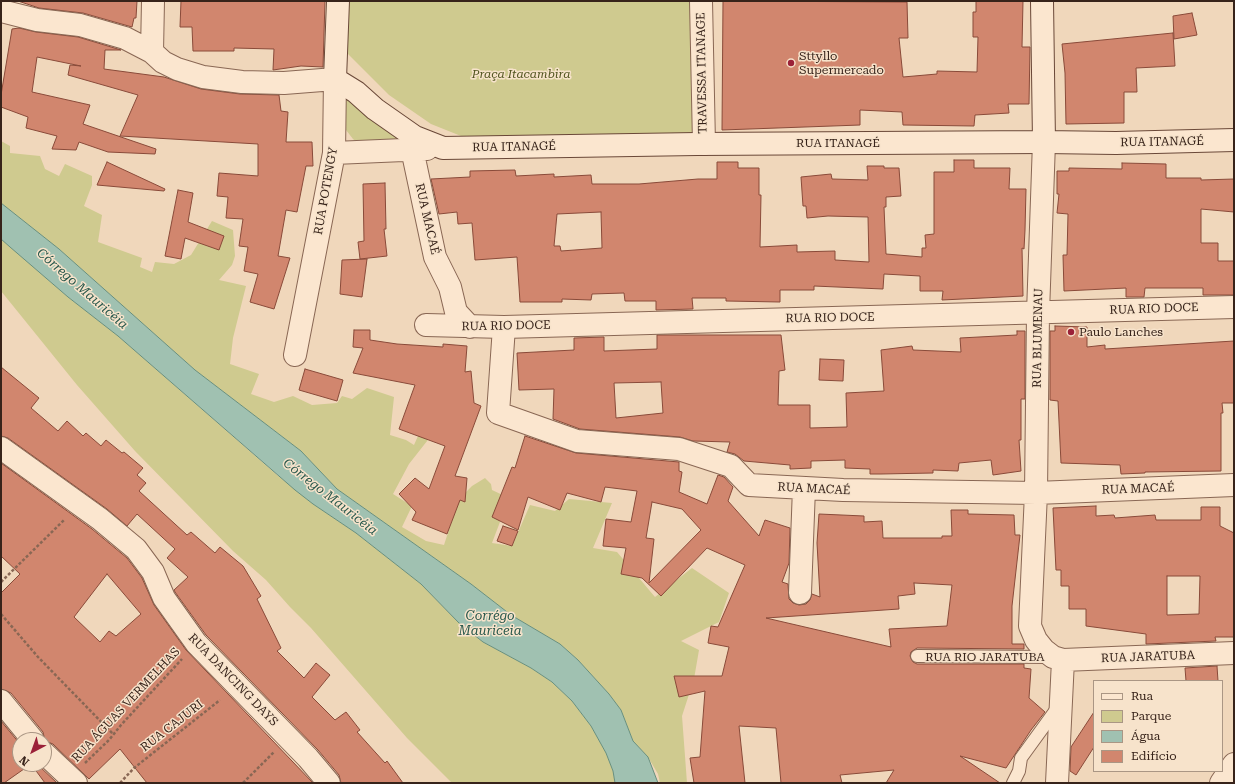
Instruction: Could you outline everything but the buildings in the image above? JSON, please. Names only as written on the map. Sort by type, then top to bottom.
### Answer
[{"type":"street","points":[[152,52],[153,1]]},
{"type":"street","name":"RUA POTENGY","points":[[295,355],[334,154],[338,1]]},
{"type":"street","name":"TRAVESSA ITANAGE","points":[[701,1],[704,144]]},
{"type":"street","name":"RUA BLUMENAU","points":[[1042,1],[1044,142],[1038,312],[1036,493],[1030,626],[1036,640],[1058,659]]},
{"type":"street","points":[[1,11],[37,20],[80,25],[125,38],[152,52],[163,62],[177,69],[204,77],[242,82],[335,79]]},
{"type":"street","name":"RUA ITANAGÉ","points":[[335,79],[356,92],[375,109],[409,133],[443,148]]},
{"type":"street","name":"RUA ITANAGÉ","points":[[334,154],[443,148],[704,144],[1116,143],[1234,140]]},
{"type":"street","name":"RUA MACAÉ","points":[[412,149],[435,257],[450,287],[456,312],[470,327]]},
{"type":"street","name":"RUA RIO DOCE","points":[[426,325],[504,327],[1234,307]]},
{"type":"street","name":"RUA MACAÉ","points":[[504,327],[498,413],[577,441],[679,450],[731,466],[749,485],[804,488],[1036,493],[1234,485]]},
{"type":"street","name":"RUA DANCING DAYS","points":[[1,448],[120,534],[136,549],[153,572],[164,598],[196,644],[289,738],[329,783]]},
{"type":"street","points":[[800,594],[804,488]]},
{"type":"street","name":"RUA JARATUBA","points":[[1058,659],[1234,653]]},
{"type":"street","points":[[1057,783],[1060,705],[1058,659]]},
{"type":"street","points":[[1,701],[26,732]]},
{"type":"street","points":[[52,761],[73,781]]},
{"type":"street","points":[[1221,783],[1234,764]]},
{"type":"lane","name":"RUA RIO JARATUBA","points":[[917,656],[1058,659]]},
{"type":"lane","points":[[1013,783],[1020,771],[1021,758],[1060,705]]},
{"type":"path","points":[[1,582],[80,505]]},
{"type":"path","points":[[1,614],[38,657],[113,734]]},
{"type":"path","name":"RUA ÁGUAS VERMELHAS","points":[[73,781],[113,734],[196,644]]},
{"type":"path","name":"RUA CAJURI","points":[[120,783],[134,768],[238,685]]},
{"type":"path","points":[[243,783],[289,738]]},
{"type":"green space","name":"Praça Itacambira","points":[[345,1],[696,1],[697,144],[489,141],[461,136],[431,124],[389,95],[345,51]]},
{"type":"green space","points":[[343,87],[378,125],[416,141],[362,147],[346,130]]},
{"type":"green space","points":[[1,141],[10,146],[10,153],[40,156],[45,169],[59,176],[65,164],[92,176],[92,185],[84,206],[102,215],[98,242],[142,258],[140,267],[152,272],[155,262],[174,264],[191,255],[212,221],[233,230],[235,256],[232,265],[219,280],[246,286],[233,338],[230,364],[259,374],[251,394],[274,402],[293,396],[312,405],[337,403],[342,396],[352,399],[367,388],[394,397],[390,435],[406,440],[414,445],[422,427],[431,436],[409,464],[393,494],[412,506],[402,527],[426,541],[444,545],[459,499],[472,486],[485,478],[491,484],[492,490],[509,498],[492,543],[512,546],[530,505],[555,511],[569,499],[612,503],[593,548],[617,552],[655,597],[692,568],[729,593],[719,622],[681,641],[699,650],[694,679],[682,716],[687,783],[660,783],[658,774],[648,757],[633,741],[621,710],[609,694],[578,660],[560,644],[511,615],[471,584],[337,489],[301,451],[195,370],[59,249],[1,203]]},
{"type":"green space","points":[[1,239],[68,297],[118,336],[277,475],[313,504],[356,533],[421,584],[459,623],[483,642],[531,668],[552,682],[572,701],[591,726],[606,753],[613,771],[615,783],[452,783],[407,738],[311,628],[266,580],[233,551],[135,451],[77,385],[1,291]]},
{"type":"water","points":[[1,203],[59,249],[195,370],[301,451],[337,489],[471,584],[511,615],[560,644],[578,660],[609,694],[621,710],[633,741],[648,757],[658,783],[615,783],[613,771],[606,753],[591,726],[572,701],[552,682],[531,668],[483,642],[459,623],[421,584],[356,533],[295,490],[118,336],[68,297],[10,247],[1,239]]},
{"type":"place","name":"Sttyllo Supermercado","points":[[791,63]]},
{"type":"place","name":"Paulo Lanches","points":[[1071,332]]},
{"type":"water label","name":"Córrego Mauricéia","points":[[82,289]]},
{"type":"water label","name":"Córrego Mauricéia","points":[[330,497]]},
{"type":"water label","name":"Corrégo Mauriceia","points":[[490,624]]}]
